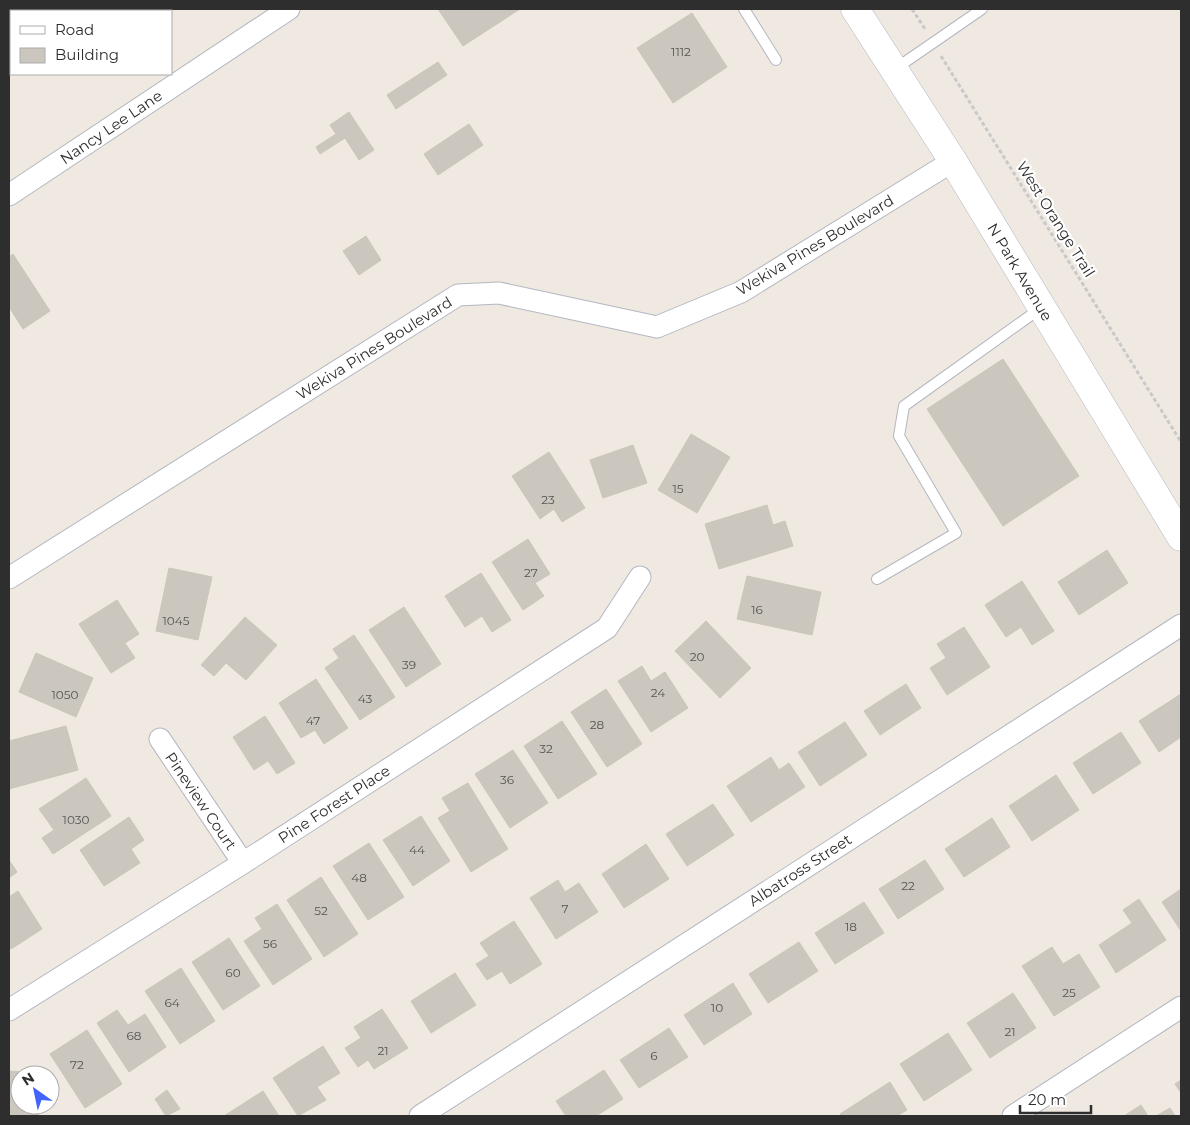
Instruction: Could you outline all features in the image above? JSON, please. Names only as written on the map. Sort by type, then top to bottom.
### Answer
[{"type":"main road","name":"N Park Avenue","points":[[855,9],[953,161],[1181,538]]},
{"type":"street","name":"Nancy Lee Lane","points":[[9,195],[289,9]]},
{"type":"street","name":"Wekiva Pines Boulevard","points":[[9,578],[458,295],[499,293],[657,327],[741,292],[953,161]]},
{"type":"street","name":"Pine Forest Place","points":[[9,1010],[243,863],[607,628],[640,577]]},
{"type":"street","name":"Albatross Street","points":[[420,1116],[1181,625]]},
{"type":"street","name":"Pineview Court","points":[[160,739],[243,863]]},
{"type":"street","points":[[1013,1116],[1181,1006]]},
{"type":"lane","points":[[744,9],[776,60]]},
{"type":"lane","points":[[894,70],[932,41],[982,9]]},
{"type":"lane","points":[[877,579],[956,532],[899,436],[904,406],[1042,307]]},
{"type":"path","name":"West Orange Trail","points":[[912,9],[1181,442]]},
{"type":"building","points":[[438,9],[520,9],[463,46]]},
{"type":"building","points":[[692,13],[727,67],[673,103],[637,48]]},
{"type":"building","points":[[438,62],[447,75],[396,109],[387,95]]},
{"type":"building","points":[[349,112],[374,150],[359,160],[345,138],[320,154],[316,147],[336,134],[330,125]]},
{"type":"building","points":[[469,124],[483,145],[438,175],[424,154]]},
{"type":"building","points":[[366,236],[381,260],[359,275],[343,251]]},
{"type":"building","points":[[13,254],[50,311],[23,329],[9,307],[9,257]]},
{"type":"building","points":[[1003,359],[1079,476],[1003,526],[927,409]]},
{"type":"building","points":[[691,434],[730,457],[697,513],[658,490]]},
{"type":"building","points":[[633,445],[647,483],[603,498],[590,460]]},
{"type":"building","points":[[549,452],[585,508],[562,522],[554,509],[540,519],[512,476]]},
{"type":"building","points":[[767,505],[773,525],[785,521],[793,546],[719,569],[705,524]]},
{"type":"building","points":[[528,539],[550,574],[535,583],[544,596],[523,610],[492,562]]},
{"type":"building","points":[[1107,550],[1128,583],[1079,615],[1058,582]]},
{"type":"building","points":[[169,568],[212,577],[198,640],[156,631]]},
{"type":"building","points":[[481,573],[511,620],[492,632],[482,616],[465,627],[445,596]]},
{"type":"building","points":[[747,576],[821,592],[812,635],[737,619]]},
{"type":"building","points":[[1022,581],[1054,631],[1032,645],[1021,627],[1006,637],[985,605]]},
{"type":"building","points":[[117,600],[139,634],[125,643],[135,658],[111,673],[79,624]]},
{"type":"building","points":[[404,607],[441,664],[406,687],[369,630]]},
{"type":"building","points":[[245,617],[277,645],[246,680],[226,663],[214,676],[201,665]]},
{"type":"building","points":[[706,621],[751,668],[720,698],[675,651]]},
{"type":"building","points":[[964,627],[990,667],[947,695],[930,668],[946,658],[937,644]]},
{"type":"building","points":[[354,635],[395,697],[360,720],[325,668],[339,658],[333,649]]},
{"type":"building","points":[[36,653],[93,678],[76,717],[19,692]]},
{"type":"building","points":[[642,666],[651,681],[665,672],[688,708],[651,732],[618,681]]},
{"type":"building","points":[[316,679],[348,728],[324,744],[315,730],[301,738],[279,703]]},
{"type":"building","points":[[906,684],[921,708],[880,735],[864,711]]},
{"type":"building","points":[[606,689],[642,744],[607,767],[571,712]]},
{"type":"building","points":[[1181,694],[1181,737],[1159,752],[1139,721]]},
{"type":"building","points":[[265,716],[295,763],[277,774],[268,761],[254,770],[233,737]]},
{"type":"building","points":[[562,721],[597,774],[558,799],[524,746]]},
{"type":"building","points":[[845,722],[867,755],[820,786],[798,752]]},
{"type":"building","points":[[66,726],[78,770],[9,789],[9,741]]},
{"type":"building","points":[[1121,732],[1141,763],[1093,794],[1073,763]]},
{"type":"building","points":[[513,750],[548,803],[510,828],[475,774]]},
{"type":"building","points":[[771,757],[779,770],[789,763],[805,787],[751,822],[727,786]]},
{"type":"building","points":[[1056,775],[1079,810],[1032,841],[1009,806]]},
{"type":"building","points":[[86,778],[111,816],[53,854],[42,838],[54,830],[39,809]]},
{"type":"building","points":[[468,783],[508,849],[471,872],[438,818],[450,811],[442,798]]},
{"type":"building","points":[[713,804],[734,835],[687,866],[666,834]]},
{"type":"building","points":[[421,816],[450,861],[413,886],[383,840]]},
{"type":"building","points":[[129,817],[144,840],[131,849],[140,863],[104,886],[80,850]]},
{"type":"building","points":[[992,818],[1010,847],[964,877],[945,849]]},
{"type":"building","points":[[369,843],[404,897],[368,920],[333,866]]},
{"type":"building","points":[[646,844],[669,879],[624,908],[602,874]]},
{"type":"building","points":[[9,860],[17,872],[9,878]]},
{"type":"building","points":[[925,860],[944,889],[898,919],[879,889]]},
{"type":"building","points":[[321,877],[358,934],[324,957],[287,900]]},
{"type":"building","points":[[558,880],[565,892],[579,883],[598,912],[556,939],[530,898]]},
{"type":"building","points":[[1181,889],[1181,931],[1162,902]]},
{"type":"building","points":[[18,891],[42,929],[11,949],[9,945],[9,897]]},
{"type":"building","points":[[1139,899],[1166,940],[1116,973],[1099,945],[1132,923],[1123,910]]},
{"type":"building","points":[[864,902],[884,933],[835,964],[815,933]]},
{"type":"building","points":[[277,904],[312,959],[273,985],[244,941],[262,929],[255,918]]},
{"type":"building","points":[[514,921],[542,964],[510,984],[502,971],[487,980],[476,964],[489,956],[480,943]]},
{"type":"building","points":[[229,938],[260,986],[223,1010],[192,962]]},
{"type":"building","points":[[799,942],[818,971],[768,1003],[749,974]]},
{"type":"building","points":[[1052,947],[1063,964],[1079,954],[1100,987],[1054,1016],[1022,966]]},
{"type":"building","points":[[181,968],[215,1021],[180,1044],[145,991]]},
{"type":"building","points":[[455,973],[476,1005],[431,1033],[411,1001]]},
{"type":"building","points":[[733,983],[752,1014],[704,1045],[684,1015]]},
{"type":"building","points":[[1013,993],[1036,1028],[990,1058],[967,1023]]},
{"type":"building","points":[[382,1009],[408,1048],[374,1069],[368,1060],[358,1067],[345,1048],[361,1038],[354,1027]]},
{"type":"building","points":[[117,1010],[128,1025],[145,1014],[166,1047],[129,1072],[97,1023]]},
{"type":"building","points":[[669,1028],[688,1057],[639,1088],[620,1060]]},
{"type":"building","points":[[87,1030],[122,1084],[85,1108],[60,1069],[60,1065],[57,1065],[50,1054]]},
{"type":"building","points":[[948,1033],[972,1070],[924,1101],[900,1064]]},
{"type":"building","points":[[323,1046],[340,1073],[317,1087],[326,1100],[298,1116],[273,1078]]},
{"type":"building","points":[[604,1070],[623,1099],[596,1116],[566,1116],[556,1101]]},
{"type":"building","points":[[9,1071],[10,1115],[38,1115],[9,1116]]},
{"type":"building","points":[[1181,1080],[1181,1093],[1175,1084]]},
{"type":"building","points":[[890,1082],[907,1110],[897,1116],[841,1116],[840,1114]]},
{"type":"building","points":[[167,1090],[180,1109],[166,1116],[155,1099]]},
{"type":"building","points":[[263,1091],[279,1116],[224,1116]]},
{"type":"building","points":[[1141,1105],[1148,1116],[1124,1116]]},
{"type":"building","points":[[1170,1108],[1175,1116],[1156,1116]]}]
